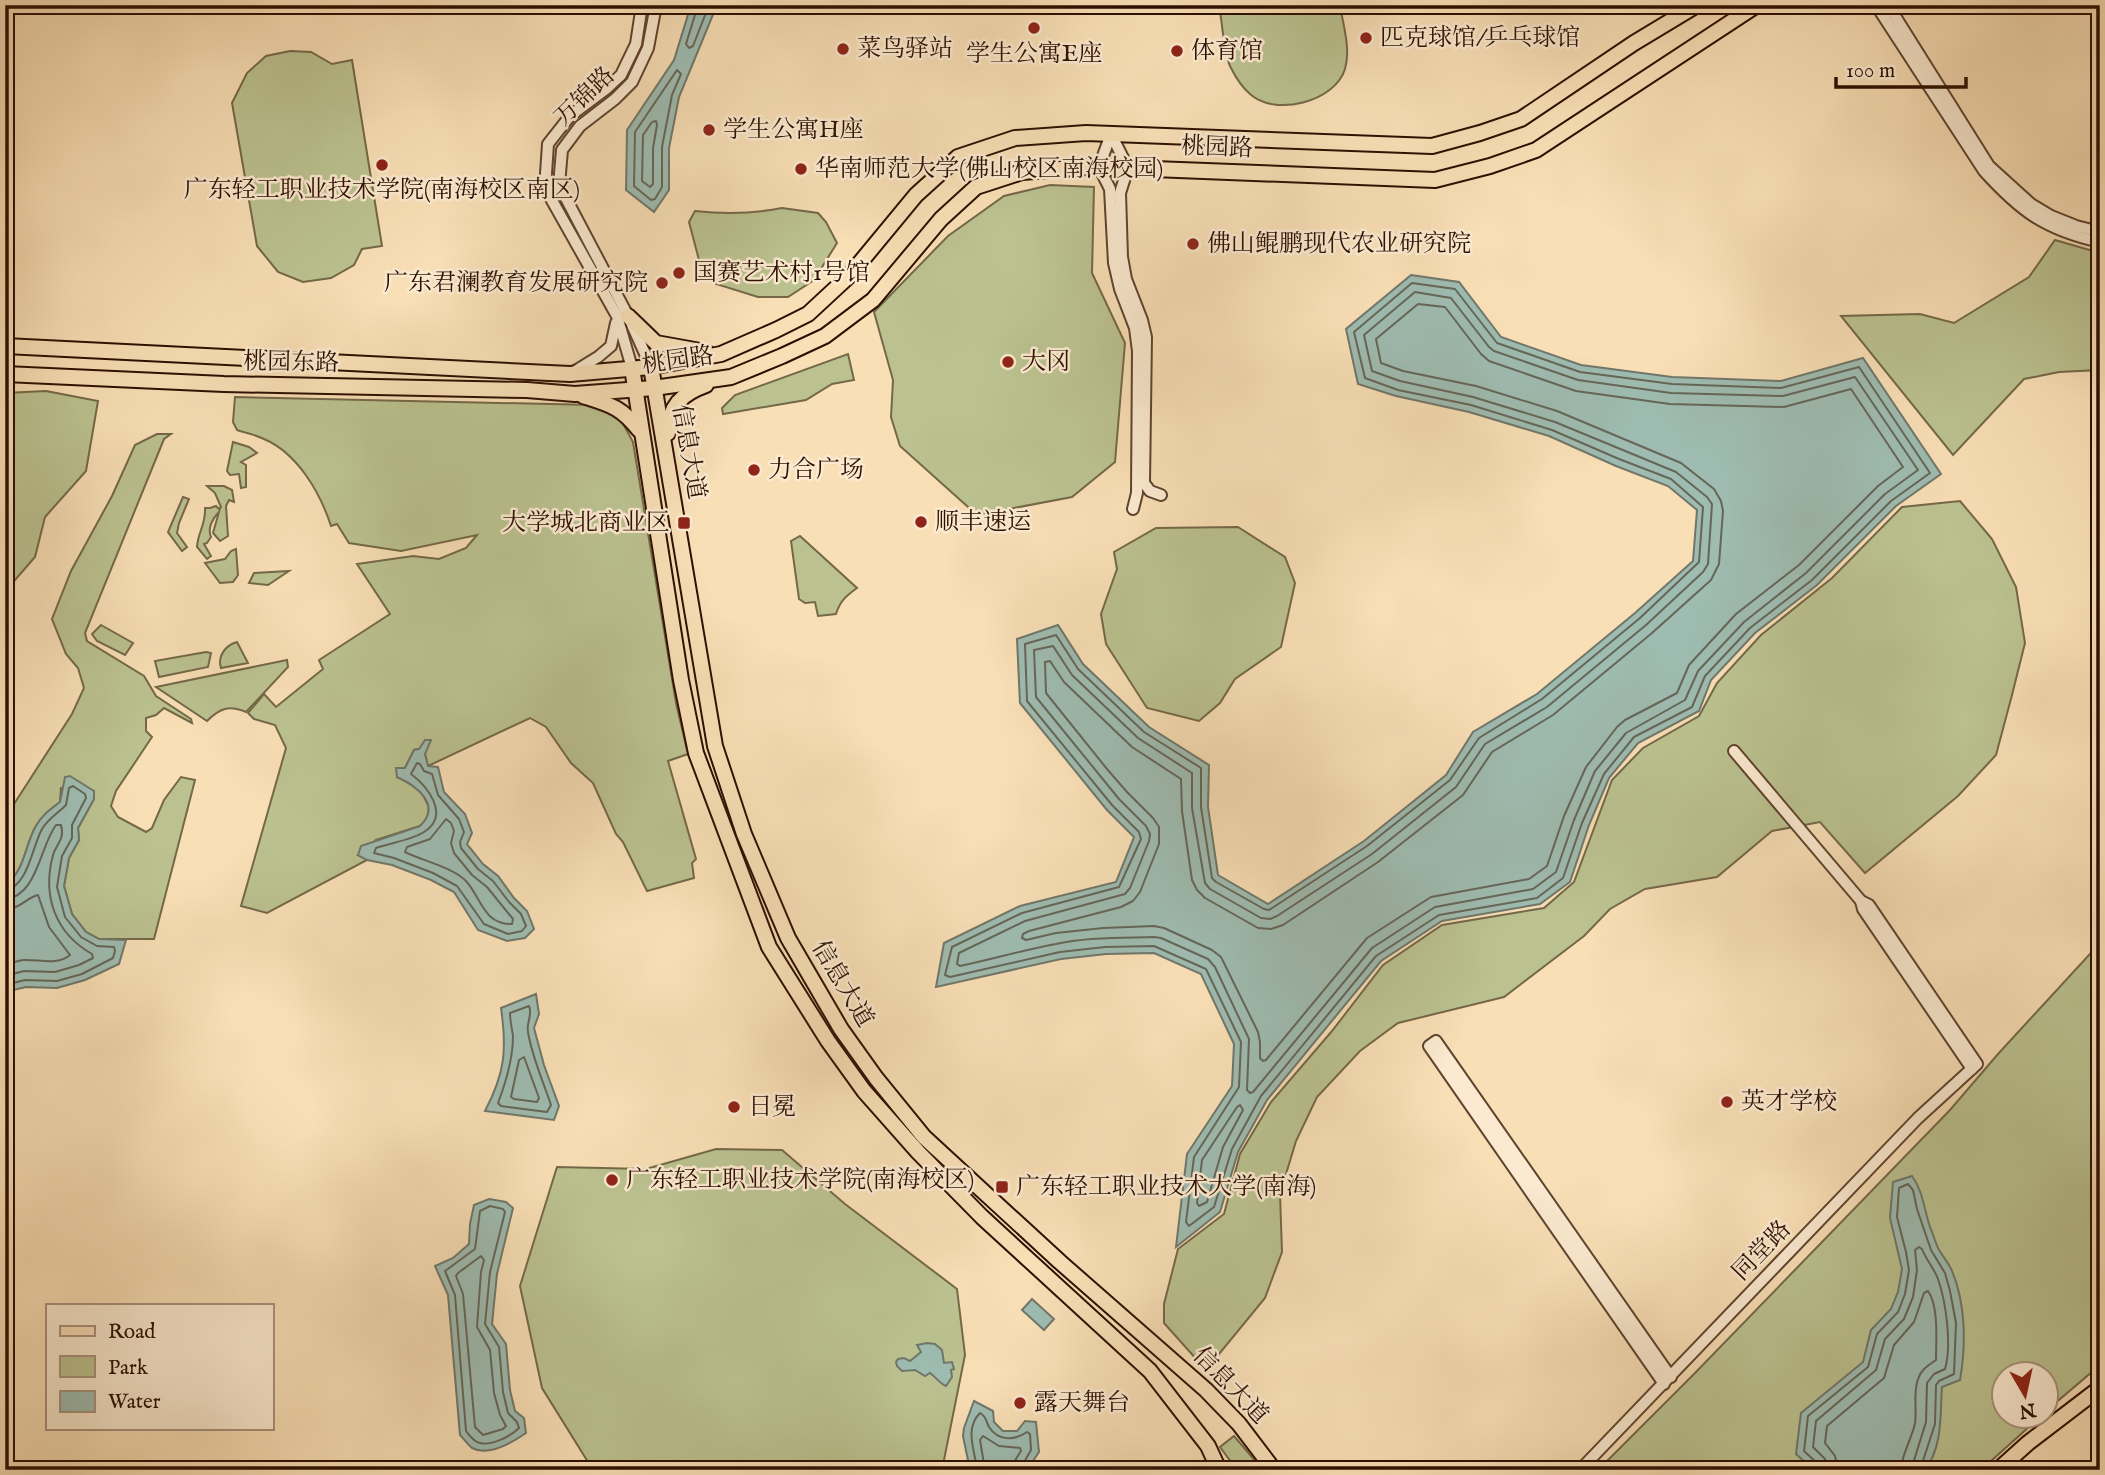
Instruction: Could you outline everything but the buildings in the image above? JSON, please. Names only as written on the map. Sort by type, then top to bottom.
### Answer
[{"type":"main road","name":"桃园路","points":[[570,374],[651,367],[721,354],[776,330],[808,313],[849,276],[916,195],[958,157],[1015,138],[1086,133],[1432,146],[1521,119],[1634,43],[1697,5]]},
{"type":"main road","name":"桃园路","points":[[576,394],[636,390],[731,377],[825,336],[873,300],[941,219],[976,187],[1022,172],[1098,167],[1435,180],[1490,166],[1536,150],[1757,5]]},
{"type":"main road","points":[[623,316],[656,343],[721,354]]},
{"type":"main road","name":"桃园东路","points":[[5,346],[570,374]]},
{"type":"main road","name":"信息大道","points":[[651,367],[715,746],[744,834],[788,938],[841,1029],[876,1078],[925,1137],[1059,1262],[1206,1390],[1239,1424],[1274,1470]]},
{"type":"main road","name":"信息大道","points":[[632,368],[681,680],[696,753],[769,947],[828,1041],[864,1091],[918,1152],[982,1217],[1150,1371],[1208,1446],[1219,1470]]},
{"type":"main road","name":"桃园东路","points":[[5,374],[224,384],[527,390],[576,394]]},
{"type":"main road","points":[[667,466],[668,417],[676,404],[691,390],[731,377]]},
{"type":"main road","points":[[576,394],[626,413],[641,432]]},
{"type":"main road","points":[[1998,1470],[2028,1443],[2100,1388]]},
{"type":"main road","points":[[2094,1470],[2100,1465]]},
{"type":"street","name":"万锦路","points":[[642,5],[636,44],[621,75],[570,116],[548,144],[545,188],[651,367]]},
{"type":"street","name":"万锦路","points":[[632,368],[623,316],[559,185],[562,149],[580,126],[632,82],[649,48],[656,5]]},
{"type":"street","points":[[1877,5],[1984,171],[2004,193],[2033,217],[2073,236],[2100,242]]},
{"type":"street","points":[[1888,5],[1989,166],[2031,204],[2051,216],[2100,232]]},
{"type":"street","points":[[1111,134],[1098,167],[1110,189],[1114,263],[1120,289],[1135,328],[1138,351],[1137,494],[1133,509]]},
{"type":"street","points":[[1111,134],[1128,168],[1120,193],[1122,257],[1126,279],[1146,337],[1144,484],[1150,491],[1161,495]]},
{"type":"street","points":[[570,374],[611,346],[623,316]]},
{"type":"street","name":"同堂路","points":[[1580,1470],[1919,1118],[1974,1066],[1863,909],[1861,901],[1734,751]]},
{"type":"street","points":[[1432,1044],[1667,1380]]},
{"type":"street","points":[[2087,1470],[2100,1459]]},
{"type":"green space","points":[[1219,5],[1340,5],[1347,61],[1339,80],[1329,90],[1303,103],[1288,105],[1261,101],[1245,89],[1231,68]]},
{"type":"green space","points":[[290,51],[311,52],[332,64],[352,60],[382,246],[362,249],[354,265],[331,278],[303,282],[278,272],[257,246],[232,103],[247,73],[266,56]]},
{"type":"green space","points":[[1050,185],[1094,187],[1092,273],[1125,343],[1115,462],[1072,497],[977,515],[900,446],[891,417],[893,380],[874,312],[948,236],[1004,196]]},
{"type":"green space","points":[[782,208],[818,213],[837,243],[814,280],[788,297],[758,297],[716,284],[699,260],[689,222],[695,211],[738,213]]},
{"type":"green space","points":[[2055,240],[2100,253],[2100,370],[2059,372],[2024,379],[1953,455],[1841,316],[1920,314],[1954,323],[2029,277]]},
{"type":"green space","points":[[848,354],[854,380],[832,384],[806,400],[723,414],[722,408],[735,395]]},
{"type":"green space","points":[[46,391],[98,401],[86,471],[45,517],[35,557],[9,587],[5,582],[5,393]]},
{"type":"green space","points":[[235,397],[594,405],[621,420],[633,442],[676,703],[688,754],[668,761],[696,859],[692,863],[694,878],[647,891],[623,842],[616,834],[593,783],[571,763],[546,727],[530,718],[428,766],[425,754],[419,749],[414,750],[405,768],[397,768],[397,777],[413,784],[422,793],[429,807],[427,819],[420,826],[376,840],[358,855],[367,860],[267,913],[241,906],[286,748],[275,725],[254,719],[248,713],[264,694],[276,707],[323,669],[319,660],[390,614],[357,564],[413,556],[439,559],[466,548],[477,535],[401,551],[349,543],[337,524],[331,526],[314,487],[297,464],[276,445],[237,430],[233,422]]},
{"type":"green space","points":[[157,434],[171,434],[164,439],[85,633],[87,641],[144,676],[156,696],[191,719],[192,723],[164,708],[156,715],[146,718],[146,731],[152,737],[116,791],[111,806],[118,817],[146,832],[152,828],[164,800],[181,777],[195,780],[154,939],[98,939],[86,932],[72,914],[64,886],[69,858],[79,840],[78,828],[94,799],[94,791],[61,788],[60,802],[38,822],[17,873],[5,885],[5,818],[72,714],[84,688],[78,668],[66,654],[52,619],[71,571],[112,496],[135,445]]},
{"type":"green space","points":[[233,442],[249,447],[257,453],[241,462],[246,465],[246,487],[241,488],[239,474],[230,475],[227,471]]},
{"type":"green space","points":[[207,486],[224,486],[232,490],[234,502],[229,500],[226,506],[228,536],[220,541],[213,533],[219,512],[211,523],[211,537],[204,544],[211,556],[207,559],[197,547],[205,508],[221,507],[215,493]]},
{"type":"green space","points":[[183,497],[189,499],[177,533],[187,547],[182,551],[168,532]]},
{"type":"green space","points":[[1960,501],[1992,539],[2016,587],[2025,643],[1996,755],[1958,796],[1865,873],[1820,822],[1772,831],[1717,877],[1645,889],[1610,909],[1584,936],[1504,997],[1398,1023],[1360,1051],[1317,1097],[1296,1141],[1280,1194],[1282,1252],[1265,1298],[1206,1370],[1164,1323],[1164,1304],[1178,1249],[1224,1214],[1240,1154],[1271,1102],[1332,1031],[1383,965],[1442,925],[1544,908],[1574,882],[1612,780],[1643,748],[1699,716],[1717,683],[1761,635],[1832,578],[1902,507]]},
{"type":"green space","points":[[1238,527],[1285,557],[1295,583],[1281,647],[1235,679],[1220,703],[1199,721],[1147,708],[1106,644],[1101,614],[1117,569],[1114,552],[1156,528]]},
{"type":"green space","points":[[800,536],[857,588],[844,599],[836,614],[818,616],[815,602],[805,603],[799,599],[791,541]]},
{"type":"green space","points":[[236,549],[238,575],[233,582],[220,583],[205,563],[225,559]]},
{"type":"green space","points":[[289,571],[268,585],[249,583],[254,573]]},
{"type":"green space","points":[[101,625],[133,643],[125,655],[97,641],[92,634]]},
{"type":"green space","points":[[237,642],[248,663],[221,668],[220,659],[223,652]]},
{"type":"green space","points":[[211,653],[208,667],[159,677],[155,661]]},
{"type":"green space","points":[[287,660],[288,667],[246,712],[225,709],[207,721],[156,687]]},
{"type":"green space","points":[[2100,943],[2100,1365],[2060,1399],[2060,1360],[1990,1360],[1990,1430],[2025,1430],[1981,1470],[1598,1470],[1950,1110]]},
{"type":"green space","points":[[716,1149],[782,1150],[845,1204],[957,1289],[965,1355],[942,1470],[593,1470],[542,1388],[520,1286],[557,1167],[646,1169]]},
{"type":"green space","points":[[1234,1436],[1263,1470],[1237,1470],[1220,1447]]},
{"type":"water","points":[[691,5],[717,5],[679,97],[669,148],[669,190],[654,212],[626,190],[627,130],[674,60]]},
{"type":"water","points":[[1411,275],[1459,282],[1501,337],[1581,365],[1672,377],[1781,381],[1863,358],[1941,474],[1896,506],[1817,585],[1755,633],[1711,680],[1699,711],[1638,743],[1609,778],[1589,825],[1570,882],[1540,904],[1442,921],[1381,961],[1267,1100],[1238,1152],[1220,1212],[1176,1247],[1187,1154],[1232,1086],[1234,1044],[1201,974],[1154,953],[1106,954],[1061,959],[936,987],[944,943],[1020,906],[1116,882],[1134,837],[1107,810],[1020,703],[1017,639],[1058,625],[1083,664],[1149,727],[1209,765],[1208,807],[1218,875],[1268,904],[1364,841],[1446,775],[1473,732],[1537,694],[1693,561],[1697,510],[1668,486],[1549,436],[1469,412],[1396,396],[1358,384],[1346,329]]},
{"type":"water","points":[[425,740],[431,740],[425,754],[428,766],[438,767],[444,792],[465,814],[472,833],[467,844],[527,911],[534,929],[525,938],[507,941],[478,930],[454,892],[431,880],[358,855],[361,846],[420,826],[426,818],[428,804],[424,797],[397,777],[396,768],[405,768],[414,750],[419,749]]},
{"type":"water","points":[[70,776],[94,791],[94,799],[78,828],[79,840],[69,858],[64,886],[72,914],[86,932],[99,939],[126,940],[119,964],[85,980],[57,988],[26,987],[5,992],[5,885],[17,873],[38,822],[60,802],[65,777]]},
{"type":"water","points":[[536,994],[539,1014],[534,1028],[559,1106],[554,1120],[485,1111],[497,1085],[503,1061],[501,1008]]},
{"type":"water","points":[[1912,1176],[1921,1194],[1937,1245],[1957,1284],[1964,1339],[1960,1380],[1942,1387],[1938,1441],[1925,1470],[1814,1470],[1796,1454],[1801,1413],[1863,1362],[1871,1330],[1891,1309],[1898,1292],[1902,1269],[1890,1218],[1893,1182]]},
{"type":"water","points":[[489,1199],[506,1202],[513,1208],[497,1274],[492,1324],[506,1344],[510,1390],[515,1411],[524,1418],[526,1433],[486,1451],[472,1448],[460,1435],[448,1295],[435,1266],[453,1258],[469,1244],[474,1205]]},
{"type":"water","points":[[1032,1299],[1054,1319],[1044,1330],[1022,1310]]},
{"type":"water","points":[[935,1344],[942,1350],[944,1363],[952,1362],[952,1377],[946,1386],[930,1373],[925,1376],[915,1370],[902,1371],[897,1366],[898,1359],[910,1361],[921,1352],[917,1345]]},
{"type":"water","points":[[974,1401],[993,1411],[994,1422],[1003,1431],[1017,1431],[1025,1421],[1036,1422],[1039,1452],[1027,1470],[970,1470],[963,1436]]},
{"type":"place","name":"学生公寓E座","points":[[1034,28]]},
{"type":"place","name":"匹克球馆/乒乓球馆","points":[[1366,38]]},
{"type":"place","name":"菜鸟驿站","points":[[843,49]]},
{"type":"place","name":"体育馆","points":[[1177,51]]},
{"type":"place","name":"学生公寓H座","points":[[709,130]]},
{"type":"place","name":"广东轻工职业技术学院(南海校区南区)","points":[[382,165]]},
{"type":"place","name":"华南师范大学(佛山校区南海校园)","points":[[801,169]]},
{"type":"place","name":"佛山鲲鹏现代农业研究院","points":[[1193,244]]},
{"type":"place","name":"国赛艺术村1号馆","points":[[679,273]]},
{"type":"place","name":"广东君澜教育发展研究院","points":[[662,283]]},
{"type":"place","name":"大冈","points":[[1008,362]]},
{"type":"place","name":"力合广场","points":[[754,470]]},
{"type":"place","name":"顺丰速运","points":[[921,522]]},
{"type":"place","name":"大学城北商业区","points":[[684,523]]},
{"type":"place","name":"英才学校","points":[[1727,1102]]},
{"type":"place","name":"日冕","points":[[734,1107]]},
{"type":"place","name":"广东轻工职业技术学院(南海校区)","points":[[612,1180]]},
{"type":"place","name":"广东轻工职业技术大学(南海)","points":[[1002,1187]]},
{"type":"place","name":"露天舞台","points":[[1020,1403]]}]
